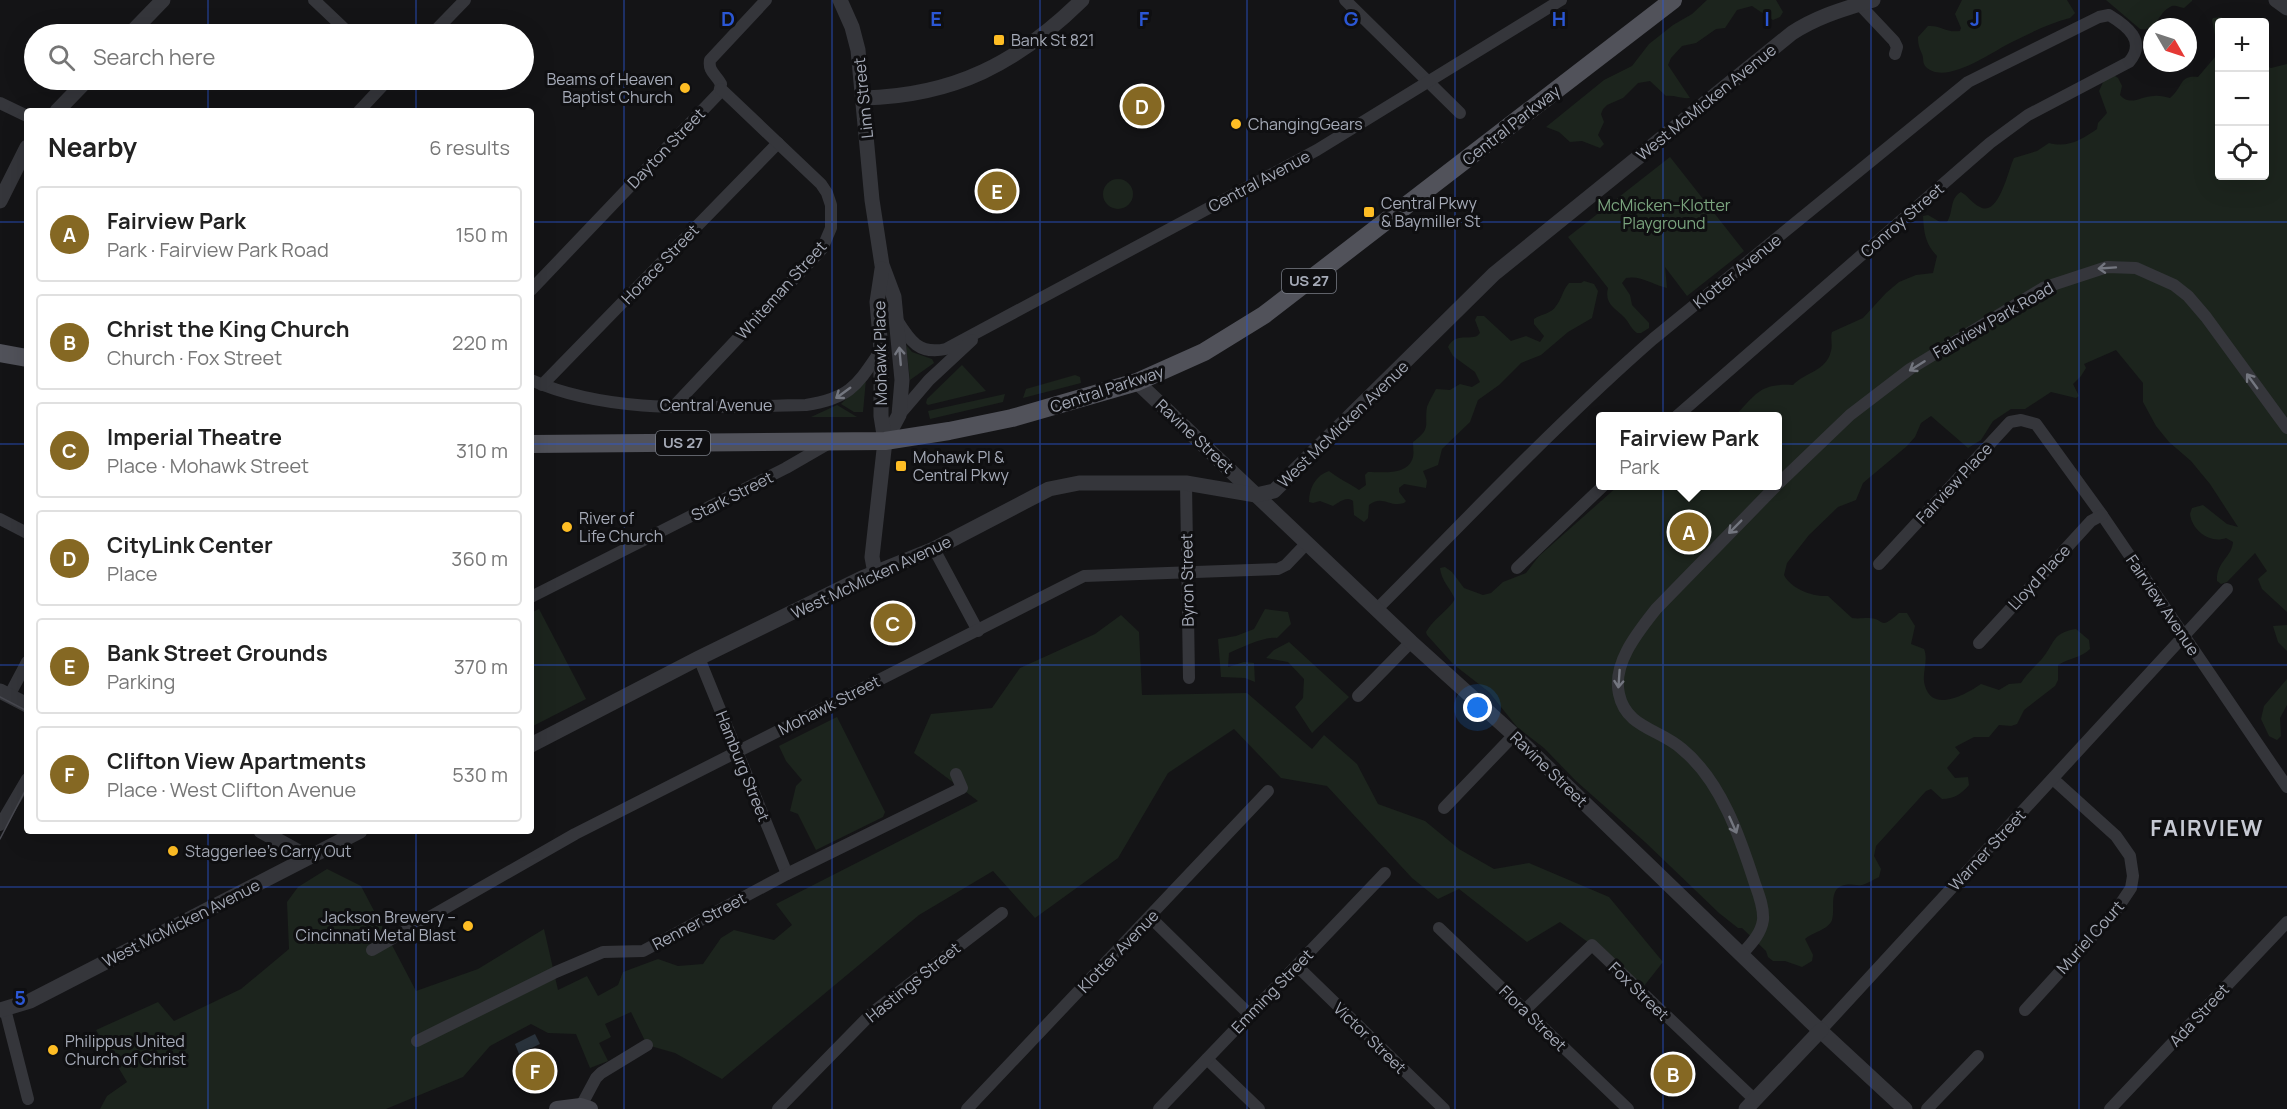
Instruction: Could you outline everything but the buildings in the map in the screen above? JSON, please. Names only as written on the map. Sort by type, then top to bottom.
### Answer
[{"type":"main road","name":"Central Parkway","points":[[534,444],[885,441],[1012,418],[1137,382],[1204,352],[1264,315],[1673,0]]},
{"type":"main road","points":[[0,353],[24,357]]},
{"type":"main road","points":[[557,1109],[585,1108]]},
{"type":"street","points":[[140,24],[163,0]]},
{"type":"street","points":[[314,0],[339,24]]},
{"type":"street","points":[[442,24],[465,0]]},
{"type":"street","points":[[721,89],[718,79],[711,73],[710,60],[766,0]]},
{"type":"street","name":"Linn Street","points":[[840,0],[852,27],[858,50],[873,200]]},
{"type":"street","points":[[862,98],[914,94],[962,82],[987,71],[1053,27],[1082,0]]},
{"type":"street","points":[[1345,0],[1460,113]]},
{"type":"street","name":"Central Avenue","points":[[896,319],[914,344],[924,350],[934,352],[946,349],[1317,150],[1560,0]]},
{"type":"street","points":[[2276,0],[2287,8]]},
{"type":"street","points":[[1866,2],[1894,41],[1895,54]]},
{"type":"street","name":"West McMicken Avenue","points":[[534,743],[699,658],[875,573],[934,549],[1049,489],[1079,483],[1186,483],[1256,495],[1274,491],[1494,274],[1792,33],[1827,13],[1866,2]]},
{"type":"street","name":"Klotter Avenue","points":[[1377,609],[1536,447],[1602,384],[1653,339],[1968,82],[2099,17],[2109,15],[2117,20],[2133,35],[2137,43]]},
{"type":"street","name":"Conroy Street","points":[[1683,412],[1990,143],[2028,115],[2129,62],[2137,51],[2137,43]]},
{"type":"street","name":"Whiteman Street","points":[[674,406],[822,249],[828,239],[832,216],[827,194],[821,184],[721,89]]},
{"type":"street","name":"Dayton Street","points":[[534,287],[721,89]]},
{"type":"street","points":[[60,108],[77,90]]},
{"type":"street","points":[[362,108],[379,90]]},
{"type":"street","points":[[0,103],[24,115]]},
{"type":"street","name":"Horace Street","points":[[536,383],[778,143]]},
{"type":"street","points":[[0,201],[24,153]]},
{"type":"street","name":"Mohawk Place","points":[[873,200],[882,265],[894,297],[902,380],[899,415],[885,441]]},
{"type":"street","name":"Mohawk Place","points":[[875,573],[872,557],[885,441],[881,416],[878,302],[882,265]]},
{"type":"street","name":"Fairview Park Road","points":[[1782,480],[1850,415],[1910,369],[2043,288],[2106,267],[2136,268],[2174,285],[2188,296],[2206,317],[2287,428]]},
{"type":"street","name":"Central Avenue","points":[[899,415],[929,380],[982,331]]},
{"type":"street","name":"Central Avenue","points":[[536,383],[600,402],[674,406],[806,405],[834,400],[858,382],[881,350]]},
{"type":"street","name":"Ravine Street","points":[[1137,382],[1411,642],[1514,735],[1905,1109]]},
{"type":"street","name":"Fairview Place","points":[[1879,564],[2010,423],[2021,420],[2037,424]]},
{"type":"street","name":"Fairview Avenue","points":[[2037,424],[2102,515],[2287,787]]},
{"type":"street","name":"Stark Street","points":[[534,595],[786,468],[834,440]]},
{"type":"street","name":"Byron Street","points":[[1186,483],[1189,678]]},
{"type":"street","points":[[1516,568],[1599,490]]},
{"type":"street","name":"Fairview Park Road","points":[[1742,954],[1759,933],[1763,913],[1750,867],[1730,819],[1704,774],[1682,748],[1634,721],[1626,712],[1619,696],[1617,682],[1620,667],[1626,655],[1640,630],[1656,609],[1772,490]]},
{"type":"street","name":"Lloyd Place","points":[[1979,643],[2091,521],[2102,515]]},
{"type":"street","points":[[0,519],[24,531]]},
{"type":"street","name":"Mohawk Street","points":[[372,950],[575,834],[1084,576],[1278,569],[1286,565],[1307,543]]},
{"type":"street","points":[[934,549],[978,631]]},
{"type":"street","name":"Warner Street","points":[[1750,1105],[2227,589]]},
{"type":"street","points":[[1358,696],[1411,642]]},
{"type":"street","name":"Hamburg Street","points":[[699,658],[787,874]]},
{"type":"street","points":[[24,666],[5,694],[24,704]]},
{"type":"street","points":[[1444,808],[1514,735]]},
{"type":"street","name":"Renner Street","points":[[417,1041],[556,972],[603,952],[643,951],[787,874],[962,788],[956,774]]},
{"type":"street","name":"Muriel Court","points":[[2025,1010],[2121,904],[2131,888],[2133,876],[2130,856],[2116,836],[2053,778]]},
{"type":"street","points":[[0,825],[24,784]]},
{"type":"street","name":"Klotter Avenue","points":[[967,1109],[1268,791]]},
{"type":"street","points":[[267,834],[308,856]]},
{"type":"street","name":"West McMicken Avenue","points":[[2,1009],[30,1001],[354,834]]},
{"type":"street","name":"Emming Street","points":[[1159,1109],[1384,873]]},
{"type":"street","name":"Hastings Street","points":[[778,1109],[873,1012],[1002,913]]},
{"type":"street","points":[[1149,917],[1249,1014]]},
{"type":"street","name":"Ada Street","points":[[2110,1109],[2287,922]]},
{"type":"street","name":"Flora Street","points":[[1439,928],[1628,1109]]},
{"type":"street","name":"Fox Street","points":[[1525,1010],[1592,945],[1750,1105]]},
{"type":"street","name":"Victor Street","points":[[1297,966],[1444,1109]]},
{"type":"street","points":[[2,1009],[28,1099]]},
{"type":"street","points":[[585,1108],[601,1073],[647,1045]]},
{"type":"street","points":[[1927,1109],[1978,1056]]},
{"type":"street","points":[[1207,1059],[1259,1109]]},
{"type":"green space","points":[[1707,0],[1776,0],[1783,12],[1780,17],[1773,20],[1752,6],[1737,10],[1725,28],[1716,29],[1696,43],[1682,46],[1668,65],[1690,98],[1666,96],[1650,81],[1638,83],[1623,98],[1603,109],[1601,114],[1604,122],[1598,135],[1604,144],[1600,148],[1582,141],[1570,142],[1559,132],[1546,127],[1604,80],[1632,66],[1649,44],[1673,25],[1692,14]]},
{"type":"green space","points":[[1962,0],[2067,0],[2075,13],[2070,18],[2032,32],[1968,66],[1945,73],[1934,72],[1924,64],[1918,37],[1928,26],[1960,31],[1961,28],[1955,14]]},
{"type":"green space","points":[[2106,0],[2192,0],[2184,8],[2170,7],[2158,18],[2143,18],[2143,29],[2140,29]]},
{"type":"green space","points":[[2221,17],[2222,18],[2215,18],[2215,35],[2213,18]]},
{"type":"green space","points":[[2215,57],[2215,180],[2269,180],[2269,67],[2287,64],[2287,612],[2262,589],[2258,579],[2267,571],[2255,553],[2227,582],[2221,584],[2217,581],[2221,564],[2230,552],[2233,542],[2226,538],[2209,538],[2198,531],[2190,514],[2192,508],[2203,505],[2227,524],[2238,527],[2210,484],[2156,426],[2143,402],[2143,383],[2116,350],[2084,364],[2086,368],[2073,384],[2079,396],[2076,398],[2051,392],[2025,409],[2011,409],[1993,421],[1981,440],[1968,448],[1931,416],[1921,423],[1915,437],[1907,446],[1863,483],[1856,500],[1838,507],[1809,535],[1787,563],[1784,575],[1787,580],[1803,591],[1828,596],[1852,618],[1874,619],[1885,623],[1899,613],[1907,613],[1915,626],[1911,644],[1924,649],[1925,686],[1935,699],[1951,699],[1981,684],[1999,690],[2009,684],[2021,683],[2041,660],[2054,640],[2068,631],[2076,629],[2089,640],[2090,649],[2058,665],[2058,680],[2055,686],[2024,710],[2017,724],[1999,725],[1989,737],[1974,737],[1955,747],[1960,753],[1947,768],[1955,778],[1968,777],[1969,785],[1957,795],[1946,799],[1942,799],[1931,789],[1926,791],[1876,846],[1874,856],[1881,869],[1879,877],[1866,884],[1838,888],[1833,899],[1832,920],[1824,929],[1805,939],[1813,955],[1812,961],[1802,967],[1785,961],[1773,961],[1742,928],[1738,928],[1719,913],[1645,842],[1576,781],[1544,748],[1517,727],[1489,692],[1453,664],[1427,635],[1429,627],[1455,599],[1440,568],[1445,567],[1452,572],[1464,588],[1483,595],[1491,593],[1503,582],[1526,573],[1539,556],[1613,490],[1782,490],[1782,412],[1739,412],[1766,388],[1793,385],[1820,368],[1831,351],[1832,332],[1863,318],[1899,282],[1916,275],[1933,273],[1937,256],[1926,237],[1923,216],[1928,215],[1940,222],[1947,222],[1953,202],[1961,192],[1977,206],[1987,208],[1993,205],[1998,199],[2014,158],[2037,151],[2049,143],[2074,142],[2097,129],[2098,123],[2107,113],[2099,91],[2105,78],[2114,75],[2118,78],[2122,86],[2120,95],[2132,101],[2149,96],[2170,98],[2184,80],[2198,77]]},
{"type":"green space","name":"McMicken–Klotter Playground","points":[[1670,157],[1744,251],[1687,296],[1665,267],[1667,288],[1642,279],[1626,278],[1622,283],[1630,295],[1632,305],[1649,323],[1649,328],[1637,333],[1611,305],[1607,293],[1608,288],[1568,237]]},
{"type":"green space","points":[[1118,179],[1129,183],[1133,194],[1129,205],[1118,209],[1107,205],[1103,194],[1107,183]]},
{"type":"green space","points":[[1584,281],[1594,284],[1598,291],[1592,318],[1568,332],[1541,355],[1521,363],[1499,385],[1478,400],[1470,422],[1442,449],[1438,465],[1423,471],[1427,481],[1426,488],[1404,484],[1399,488],[1399,492],[1406,501],[1404,503],[1374,502],[1369,505],[1368,518],[1364,522],[1354,515],[1353,501],[1348,499],[1333,506],[1320,501],[1309,502],[1314,483],[1329,471],[1359,490],[1366,485],[1365,475],[1368,472],[1394,472],[1410,463],[1413,455],[1413,442],[1425,430],[1427,407],[1436,389],[1450,390],[1460,384],[1472,387],[1480,382],[1475,372],[1453,356],[1448,347],[1457,338],[1473,337],[1480,333],[1475,320],[1477,316],[1484,316],[1511,341],[1526,336],[1540,342],[1544,336],[1534,324],[1534,319],[1554,309],[1569,283]]},
{"type":"green space","points":[[906,345],[912,352],[932,359],[934,363],[910,380]]},
{"type":"green space","points":[[962,365],[986,391],[928,405],[927,399]]},
{"type":"green space","points":[[1075,375],[1080,377],[1081,383],[1023,398],[1026,389]]},
{"type":"green space","points":[[866,379],[863,412],[854,412],[841,404]]},
{"type":"green space","points":[[1005,394],[1003,402],[930,419],[928,411]]},
{"type":"green space","points":[[837,405],[857,417],[811,417]]},
{"type":"green space","points":[[539,609],[586,699],[534,725],[534,612]]},
{"type":"green space","points":[[1265,609],[1288,612],[1291,624],[1277,638],[1260,641],[1229,653],[1228,667],[1244,662],[1254,663],[1255,682],[1245,678],[1221,677],[1218,639],[1236,636],[1254,629]]},
{"type":"green space","points":[[1121,615],[1139,632],[1142,695],[1247,693],[1312,749],[1324,735],[1357,764],[1378,804],[1425,821],[1459,849],[1494,869],[1529,863],[1609,897],[1663,962],[1640,991],[1592,945],[1560,922],[1527,942],[1459,889],[1438,899],[1412,878],[1327,786],[1281,778],[1234,729],[1168,773],[1118,858],[1035,918],[993,871],[919,915],[722,1079],[675,1053],[647,1045],[631,1012],[605,1024],[611,1037],[599,1043],[608,1061],[590,1068],[576,1034],[548,1033],[531,1024],[490,1046],[463,1077],[386,1109],[100,1109],[107,1096],[127,1082],[96,1030],[158,1002],[174,1021],[241,989],[289,949],[287,902],[298,887],[327,869],[361,886],[416,991],[478,969],[544,929],[558,990],[587,976],[598,996],[618,985],[623,972],[658,959],[678,966],[703,964],[721,938],[734,930],[774,940],[792,925],[776,904],[978,801],[914,753],[931,714],[992,708],[1020,668],[1095,634]]},
{"type":"green space","points":[[2287,625],[2287,651],[2278,642],[2273,626]]},
{"type":"green space","points":[[1289,642],[1349,697],[1312,733],[1295,707],[1303,698],[1304,679],[1288,662],[1266,658],[1274,650]]},
{"type":"green space","points":[[2287,679],[2287,705],[2280,718],[2281,736],[2277,740],[2269,736],[2261,719],[2264,706]]},
{"type":"green space","points":[[837,717],[885,812],[883,817],[816,850],[798,814],[790,811],[796,786],[802,780],[786,761],[779,746]]},
{"type":"shaded area","points":[[535,1034],[540,1044],[519,1054],[515,1044]]},
{"type":"tram line","points":[[0,697],[24,709]]},
{"type":"tram line","points":[[0,839],[24,793]]},
{"type":"place","name":"Bank St 821","points":[[999,40]]},
{"type":"place","name":"Beams of Heaven Baptist Church","points":[[685,88]]},
{"type":"place","name":"CityLink Center","points":[[1142,106]]},
{"type":"place","name":"ChangingGears","points":[[1236,124]]},
{"type":"place","name":"Bank Street Grounds","points":[[997,191]]},
{"type":"place","name":"Central Pkwy & Baymiller St","points":[[1369,212]]},
{"type":"place","name":"Mohawk Pl & Central Pkwy","points":[[901,466]]},
{"type":"place","name":"River of Life Church","points":[[567,527]]},
{"type":"place","name":"Fairview Park","points":[[1689,532]]},
{"type":"place","name":"Imperial Theatre","points":[[893,623]]},
{"type":"place","name":"Staggerlee's Carry Out","points":[[173,851]]},
{"type":"place","name":"Jackson Brewery – Cincinnati Metal Blast","points":[[468,926]]},
{"type":"place","name":"Philippus United Church of Christ","points":[[53,1050]]},
{"type":"place","name":"Clifton View Apartments","points":[[535,1071]]},
{"type":"place","name":"Christ the King Church","points":[[1673,1074]]},
{"type":"district","name":"FAIRVIEW","points":[[2207,828]]}]
